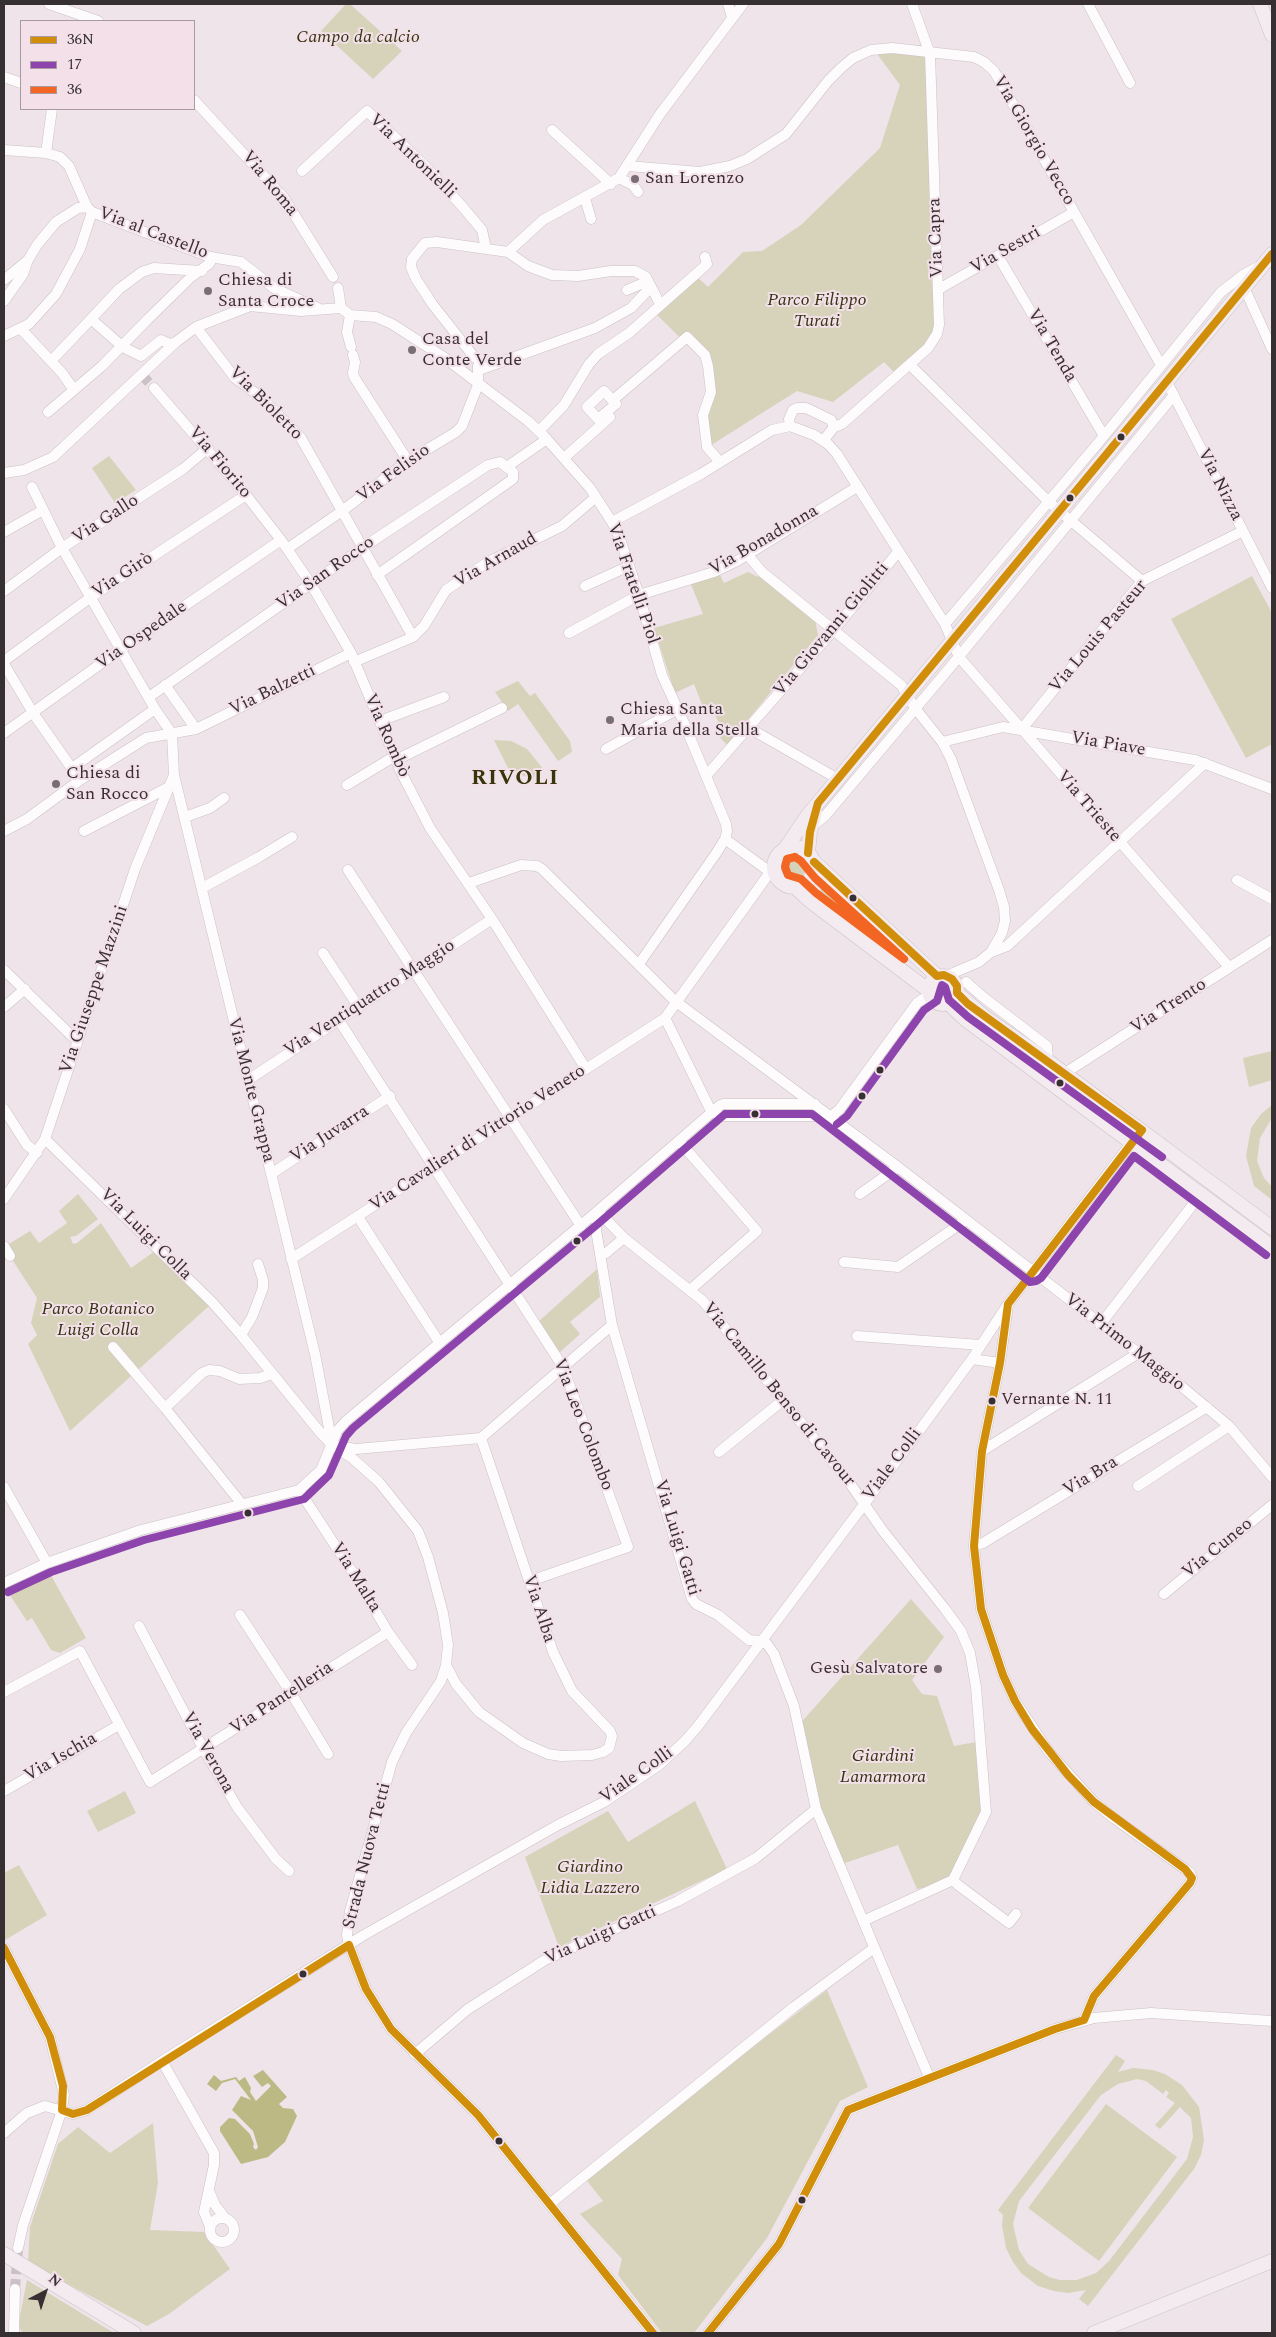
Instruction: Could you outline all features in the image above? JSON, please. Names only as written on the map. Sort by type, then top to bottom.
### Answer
[{"type":"main road","points":[[1260,4],[1272,35]]},
{"type":"main road","points":[[818,803],[811,827],[811,857],[814,871],[810,880],[802,886],[795,887],[781,883],[772,872],[776,858],[785,849],[818,803],[907,694],[1065,517],[1167,382],[1268,259]]},
{"type":"main road","points":[[785,849],[796,847],[811,857],[942,976],[954,981],[966,1020],[1272,1248]]},
{"type":"main road","points":[[795,887],[810,901],[928,992],[936,1003],[957,992]]},
{"type":"main road","points":[[928,992],[930,982],[942,976]]},
{"type":"main road","points":[[957,992],[974,1009],[1142,1130],[1272,1228]]},
{"type":"main road","points":[[4,2254],[134,2333]]},
{"type":"main road","points":[[1094,2333],[1272,2261]]},
{"type":"street","points":[[48,4],[62,6],[96,20]]},
{"type":"street","points":[[728,4],[732,17]]},
{"type":"street","points":[[508,252],[543,220],[615,181],[628,166],[665,108],[743,4]]},
{"type":"street","name":"Via Capra","points":[[834,427],[842,424],[910,365],[928,348],[937,334],[940,316],[930,54],[913,4]]},
{"type":"street","points":[[1088,4],[1130,83]]},
{"type":"street","name":"Via Giorgio Vecco","points":[[628,166],[700,172],[730,166],[754,155],[786,134],[828,80],[841,68],[861,54],[871,50],[886,48],[930,54],[969,56],[989,66],[1161,365]]},
{"type":"street","points":[[4,77],[20,83]]},
{"type":"street","name":"Via Roma","points":[[195,101],[284,198],[333,277]]},
{"type":"street","points":[[46,153],[52,110]]},
{"type":"street","name":"Via Antonielli","points":[[302,171],[367,111],[425,166],[461,205],[482,230],[486,249]]},
{"type":"street","points":[[552,130],[615,181],[633,185],[638,192]]},
{"type":"street","name":"Via al Castello","points":[[4,150],[46,153],[60,157],[69,166],[89,209],[168,242],[213,257],[241,262],[274,288],[296,300],[321,309]]},
{"type":"street","points":[[585,198],[590,219]]},
{"type":"street","points":[[4,301],[23,274],[28,260],[37,245],[56,222],[78,208],[89,209],[80,249],[65,280],[46,307],[21,330],[4,336]]},
{"type":"street","name":"Via Sestri","points":[[938,289],[1074,212]]},
{"type":"street","points":[[649,284],[631,308],[595,328],[477,365],[433,305],[416,279],[411,267],[412,259],[417,251],[429,242],[508,252],[528,266],[552,276],[578,276],[624,270],[643,274],[649,284],[660,304]]},
{"type":"street","name":"Via Tenda","points":[[998,256],[1104,436]]},
{"type":"street","points":[[48,412],[102,366],[191,277],[202,271],[213,257]]},
{"type":"street","points":[[377,575],[514,477],[508,466],[543,435],[589,364],[598,354],[629,333],[707,264],[705,257]]},
{"type":"street","points":[[945,624],[1104,436],[1220,292],[1268,259]]},
{"type":"street","points":[[4,280],[28,260]]},
{"type":"street","points":[[51,361],[119,289],[142,272],[154,268],[202,271]]},
{"type":"street","points":[[627,290],[649,284]]},
{"type":"street","points":[[338,288],[341,308]]},
{"type":"street","points":[[1244,288],[1272,348]]},
{"type":"street","points":[[4,473],[24,470],[53,457],[177,342],[196,327],[250,306],[301,311],[341,308],[350,314],[347,332],[355,362],[354,377],[408,461]]},
{"type":"street","name":"Via Fratelli Piol","points":[[350,314],[365,315],[392,324],[478,382],[543,435],[596,497],[612,522],[629,566],[662,675],[726,824],[725,838]]},
{"type":"street","points":[[91,319],[121,345],[141,356],[161,340],[170,344],[177,342]]},
{"type":"street","name":"Via Bioletto","points":[[196,327],[235,378],[262,398],[281,419],[296,430],[414,637]]},
{"type":"street","points":[[21,330],[51,361],[74,390]]},
{"type":"street","points":[[613,400],[686,337],[705,355],[708,366],[711,392],[703,416],[708,448],[720,462]]},
{"type":"street","name":"Via Felisio","points":[[284,545],[342,511],[408,461],[447,439],[462,426],[478,382],[477,365]]},
{"type":"street","points":[[910,365],[1065,517],[1142,581]]},
{"type":"street","name":"Via Nizza","points":[[1167,382],[1272,588]]},
{"type":"street","name":"Via Fiorito","points":[[154,388],[208,448],[246,495],[311,584]]},
{"type":"street","points":[[811,827],[825,816],[958,657],[1065,517],[1174,395]]},
{"type":"street","points":[[612,522],[701,474],[772,430],[790,426],[790,414],[797,408],[802,407],[827,416],[834,427],[824,441]]},
{"type":"street","points":[[564,458],[612,416]]},
{"type":"street","name":"Via Trieste","points":[[790,426],[806,430],[824,441],[837,454],[945,624],[958,657],[1229,967]]},
{"type":"street","name":"Via Gallo","points":[[4,591],[62,548],[183,469],[208,448]]},
{"type":"street","name":"Via San Rocco","points":[[150,697],[362,548],[488,465],[497,461],[508,466]]},
{"type":"street","points":[[32,487],[62,548],[120,650],[172,734]]},
{"type":"street","name":"Via Bonadonna","points":[[570,633],[638,595],[714,572],[857,487]]},
{"type":"street","name":"Via Girò","points":[[4,663],[91,597],[246,495]]},
{"type":"street","name":"Via Arnaud","points":[[352,657],[414,637],[424,626],[446,590],[488,562],[562,526],[596,497]]},
{"type":"street","points":[[4,532],[43,510]]},
{"type":"street","name":"Via Louis Pasteur","points":[[1021,730],[1142,581],[1243,530]]},
{"type":"street","name":"Via Ospedale","points":[[4,733],[120,650],[284,545]]},
{"type":"street","name":"Via Giovanni Giolitti","points":[[706,776],[833,631],[898,552]]},
{"type":"street","points":[[747,554],[762,572],[902,685],[915,708],[942,742],[951,759],[1004,908],[1005,921],[1002,933],[991,952]]},
{"type":"street","points":[[585,586],[629,566]]},
{"type":"street","name":"Via Rombò","points":[[311,584],[352,657],[395,758],[430,828],[492,918],[586,1069]]},
{"type":"street","name":"Via Balzetti","points":[[4,831],[27,819],[80,780],[146,738],[196,729],[352,657]]},
{"type":"street","points":[[4,663],[33,713],[80,780]]},
{"type":"street","points":[[166,685],[196,729]]},
{"type":"street","points":[[380,721],[444,696]]},
{"type":"street","points":[[347,786],[395,758],[502,708]]},
{"type":"street","points":[[72,768],[155,709]]},
{"type":"street","points":[[606,749],[678,709]]},
{"type":"street","name":"Via Piave","points":[[942,742],[997,727],[1021,730],[1205,763],[1272,789]]},
{"type":"street","points":[[749,728],[838,779]]},
{"type":"street","name":"Via Monte Grappa","points":[[172,734],[174,775],[315,1354],[332,1446]]},
{"type":"street","points":[[957,992],[979,962],[991,952],[1006,946],[1205,763]]},
{"type":"street","name":"Via Giuseppe Mazzini","points":[[4,1199],[45,1139],[135,870],[174,775]]},
{"type":"street","points":[[84,831],[169,787]]},
{"type":"street","points":[[185,817],[210,808],[224,798]]},
{"type":"street","points":[[202,888],[259,858],[292,837]]},
{"type":"street","points":[[469,883],[521,865],[537,866],[639,964],[725,838],[772,872],[675,1001],[665,1018],[712,1113],[723,1116],[831,1116],[839,1110],[917,1004],[928,992]]},
{"type":"street","points":[[348,870],[511,1117],[580,1226]]},
{"type":"street","points":[[1237,880],[1272,899]]},
{"type":"street","name":"Via Ventiquattro Maggio","points":[[248,1080],[492,918]]},
{"type":"street","name":"Via Trento","points":[[1065,1074],[1272,940]]},
{"type":"street","points":[[324,953],[358,1006]]},
{"type":"street","points":[[942,976],[979,962]]},
{"type":"street","name":"Via Primo Maggio","points":[[639,964],[675,1001],[898,1167],[1207,1407],[1229,1426],[1272,1476]]},
{"type":"street","points":[[4,970],[77,1041]]},
{"type":"street","points":[[4,1007],[25,989]]},
{"type":"street","name":"Via Cavalieri di Vittorio Veneto","points":[[291,1260],[665,1018]]},
{"type":"street","name":"Via Leo Colombo","points":[[338,1019],[390,1096],[562,1367],[628,1547],[530,1582]]},
{"type":"street","name":"Via Juvarra","points":[[271,1174],[390,1096]]},
{"type":"street","points":[[4,1583],[47,1563],[142,1530],[241,1503],[299,1490],[321,1470],[337,1431],[346,1421],[724,1104],[815,1104]]},
{"type":"street","points":[[4,1109],[27,1145],[37,1153]]},
{"type":"street","name":"Viale Colli","points":[[4,2133],[32,2110],[45,2106],[73,2114],[88,2110],[162,2061],[349,1945],[558,1825],[604,1802],[659,1765],[685,1741],[864,1505],[982,1345],[1008,1304],[1142,1130]]},
{"type":"street","name":"Via Luigi Colla","points":[[45,1139],[198,1288],[241,1335],[318,1432],[332,1446]]},
{"type":"street","points":[[679,1141],[757,1231],[690,1290]]},
{"type":"street","points":[[860,1194],[898,1167]]},
{"type":"street","points":[[1100,1325],[1201,1194]]},
{"type":"street","name":"Via Camillo Benso di Cavour","points":[[598,1211],[624,1238],[703,1301],[849,1482],[864,1505],[946,1608],[961,1631],[970,1653],[976,1687],[986,1812],[953,1880]]},
{"type":"street","name":"Via Luigi Gatti","points":[[598,1211],[596,1230],[612,1325],[692,1599],[696,1604],[718,1615],[749,1640],[761,1640]]},
{"type":"street","points":[[358,1217],[440,1342]]},
{"type":"street","points":[[844,1262],[898,1267],[966,1220]]},
{"type":"street","points":[[601,1257],[624,1238]]},
{"type":"street","points":[[4,1246],[10,1256]]},
{"type":"street","points":[[241,1335],[252,1317],[263,1288],[263,1280],[258,1264]]},
{"type":"street","points":[[1008,1304],[1000,1363],[982,1450],[974,1546],[982,1609],[1003,1675],[1015,1701],[1032,1729],[1068,1775],[1094,1802],[1115,1820],[1185,1869],[1192,1878],[1190,1883],[1094,1996],[1084,2020]]},
{"type":"street","points":[[332,1446],[356,1449],[481,1438],[612,1325]]},
{"type":"street","points":[[857,1336],[982,1345]]},
{"type":"street","points":[[113,1347],[165,1408],[241,1503]]},
{"type":"street","points":[[982,1450],[1137,1354]]},
{"type":"street","points":[[972,1358],[1000,1363]]},
{"type":"street","points":[[165,1408],[202,1373],[209,1370],[220,1371],[239,1380],[260,1378],[272,1374]]},
{"type":"street","points":[[719,1452],[782,1401]]},
{"type":"street","name":"Via Bra","points":[[974,1546],[983,1543],[1207,1407]]},
{"type":"street","points":[[1138,1486],[1229,1426]]},
{"type":"street","name":"Via Alba","points":[[446,1665],[456,1684],[478,1712],[523,1742],[548,1754],[561,1756],[592,1755],[604,1752],[609,1748],[612,1736],[572,1691],[553,1652],[481,1438]]},
{"type":"street","name":"Strada Nuova Tetti","points":[[332,1446],[352,1458],[380,1482],[418,1531],[428,1556],[443,1613],[448,1645],[446,1665],[441,1681],[406,1733],[392,1762],[350,1911],[346,1935],[349,1945],[366,1989],[374,2004],[399,2038],[478,2115],[551,2203],[653,2333]]},
{"type":"street","points":[[4,1487],[47,1563]]},
{"type":"street","name":"Via Malta","points":[[299,1490],[355,1576],[388,1632],[412,1665]]},
{"type":"street","name":"Via Cuneo","points":[[1164,1594],[1272,1505]]},
{"type":"street","points":[[240,1615],[328,1754]]},
{"type":"street","name":"Via Verona","points":[[139,1626],[204,1750],[237,1807],[276,1859],[289,1871]]},
{"type":"street","name":"Via Pantelleria","points":[[119,1725],[150,1782],[204,1750],[388,1632]]},
{"type":"street","points":[[761,1640],[767,1644],[774,1654],[794,1706],[816,1809],[929,2077]]},
{"type":"street","points":[[4,1692],[80,1651],[119,1725]]},
{"type":"street","name":"Via Ischia","points":[[4,1791],[119,1725]]},
{"type":"street","name":"Via Luigi Gatti","points":[[416,2054],[468,2009],[546,1960],[678,1901],[756,1858],[816,1809]]},
{"type":"street","points":[[862,1921],[953,1880],[1009,1923],[1016,1914]]},
{"type":"street","points":[[4,1948],[50,2037],[64,2095],[62,2110],[23,2225],[18,2248]]},
{"type":"street","points":[[551,2203],[794,2006],[874,1948]]},
{"type":"street","points":[[708,2333],[779,2244],[848,2110],[929,2077],[1055,2029],[1084,2020],[1114,2015],[1151,2013],[1272,2021]]},
{"type":"street","points":[[162,2061],[214,2153],[210,2192],[204,2212],[214,2238],[220,2241],[227,2240],[232,2235],[234,2228],[215,2204],[210,2192]]},
{"type":"street","points":[[210,2227],[214,2221],[225,2218]]},
{"type":"street","points":[[14,2289],[14,2333]]},
{"type":"green space","name":"Campo da calcio","points":[[346,4],[350,4],[402,51],[373,79],[321,31]]},
{"type":"green space","name":"Parco Filippo Turati","points":[[920,45],[929,54],[937,315],[933,338],[896,374],[884,362],[833,402],[797,391],[708,447],[704,416],[709,366],[654,312],[696,276],[708,287],[743,252],[762,251],[801,225],[880,148],[900,85],[872,47]]},
{"type":"green space","points":[[109,456],[136,490],[115,503],[92,468]]},
{"type":"green space","points":[[718,571],[724,583],[748,572],[758,577],[762,572],[814,615],[818,635],[727,745],[717,734],[722,729],[710,705],[703,707],[694,684],[675,693],[654,628],[703,614],[690,582]]},
{"type":"green space","points":[[1252,576],[1272,613],[1272,744],[1246,758],[1171,619]]},
{"type":"green space","points":[[518,681],[530,696],[535,693],[570,741],[572,752],[558,761],[518,704],[508,711],[495,692]]},
{"type":"green space","points":[[494,740],[511,741],[527,749],[544,770],[531,779],[516,772],[511,774]]},
{"type":"green space","points":[[794,855],[803,858],[806,867],[803,876],[794,879],[785,876],[782,867],[785,858]]},
{"type":"green space","points":[[825,883],[900,953],[900,957],[896,958],[815,898]]},
{"type":"green space","points":[[1272,1051],[1272,1080],[1249,1087],[1243,1058]]},
{"type":"green space","points":[[1272,1105],[1272,1118],[1260,1138],[1257,1161],[1264,1178],[1272,1187],[1272,1200],[1254,1186],[1246,1156],[1251,1128],[1261,1114]]},
{"type":"green space","name":"Parco Botanico Luigi Colla","points":[[78,1194],[98,1219],[76,1236],[70,1237],[73,1244],[77,1243],[101,1223],[131,1268],[155,1251],[209,1306],[70,1431],[28,1344],[37,1335],[31,1323],[37,1298],[4,1247],[30,1231],[39,1243],[67,1223],[59,1211]]},
{"type":"green space","points":[[597,1269],[600,1297],[570,1322],[580,1334],[559,1353],[538,1322]]},
{"type":"green space","points":[[48,1570],[86,1638],[60,1653],[51,1650],[32,1618],[27,1621],[5,1588]]},
{"type":"green space","name":"Giardini Lamarmora","points":[[911,1599],[944,1637],[912,1680],[922,1694],[937,1696],[954,1746],[976,1742],[984,1816],[949,1883],[917,1889],[898,1845],[839,1865],[816,1809],[798,1726]]},
{"type":"green space","points":[[125,1791],[136,1813],[98,1832],[87,1811]]},
{"type":"green space","name":"Giardino Lidia Lazzero","points":[[695,1801],[727,1869],[559,1947],[525,1857],[608,1811],[628,1842]]},
{"type":"green space","points":[[19,1865],[47,1915],[5,1940],[4,1873]]},
{"type":"green space","points":[[827,1990],[868,2087],[840,2101],[767,2238],[694,2333],[662,2333],[618,2275],[622,2259],[580,2214],[603,2201],[584,2177]]},
{"type":"green space","points":[[1116,2055],[1125,2061],[1118,2072],[1133,2068],[1153,2070],[1165,2074],[1182,2085],[1199,2107],[1204,2140],[1201,2155],[1194,2169],[1088,2306],[1079,2299],[1086,2290],[1068,2293],[1054,2291],[1038,2286],[1021,2273],[1006,2248],[1002,2226],[1003,2215],[998,2210]],"holes":[[[1137,2079],[1146,2081],[1163,2094],[1166,2090],[1169,2093],[1166,2097],[1175,2103],[1155,2125],[1160,2129],[1180,2107],[1191,2118],[1193,2137],[1187,2159],[1109,2261],[1096,2273],[1077,2280],[1060,2280],[1049,2277],[1028,2264],[1019,2250],[1013,2224],[1019,2201],[1101,2095],[1118,2084]]]},
{"type":"green space","points":[[1106,2104],[1177,2157],[1099,2261],[1028,2208]]},
{"type":"green space","points":[[153,2123],[158,2183],[150,2230],[204,2232],[230,2269],[169,2314],[147,2326],[28,2263],[30,2227],[58,2144],[78,2127],[110,2153]]},
{"type":"green space","points":[[27,2280],[114,2333],[23,2333],[18,2326]]},
{"type":"shaded area","points":[[263,2070],[287,2097],[279,2104],[283,2108],[293,2109],[297,2116],[285,2142],[268,2157],[241,2164],[220,2131],[220,2127],[229,2118],[235,2119],[250,2134],[254,2144],[253,2147],[256,2150],[258,2147],[253,2131],[232,2110],[241,2096],[251,2100],[235,2079],[222,2083],[216,2091],[207,2084],[214,2075],[221,2081],[236,2077],[239,2081],[245,2077],[251,2088],[250,2092],[256,2101],[271,2086],[268,2083],[262,2087],[253,2076]]},
{"type":"tunnel","points":[[142,375],[154,388]]},
{"type":"tunnel","points":[[15,2289],[18,2248]]},
{"type":"transit line","name":"36N","points":[[808,853],[810,832],[818,803],[1272,254]]},
{"type":"transit line","name":"36","points":[[795,857],[801,861],[815,878],[904,959],[816,893],[801,879],[788,875],[785,867],[787,859],[795,857]]},
{"type":"transit line","name":"36N","points":[[708,2333],[779,2244],[848,2110],[1055,2029],[1084,2020],[1094,1996],[1190,1883],[1192,1878],[1185,1869],[1094,1802],[1068,1775],[1032,1729],[1015,1701],[1003,1675],[981,1609],[974,1546],[982,1451],[1000,1363],[1008,1304],[1142,1130],[968,1004],[957,993],[957,986],[952,979],[944,975],[937,976],[814,862]]},
{"type":"transit line","name":"17","points":[[837,1124],[847,1116],[924,1010],[937,1001],[942,985],[945,987],[949,1000],[968,1017],[1162,1157]]},
{"type":"transit line","name":"17","points":[[8,1592],[51,1572],[144,1540],[304,1499],[329,1475],[346,1436],[353,1428],[599,1223],[725,1114],[812,1114],[1030,1282],[1041,1278],[1134,1156],[1266,1255]]},
{"type":"transit line","name":"36N","points":[[4,1948],[50,2037],[63,2086],[62,2110],[73,2114],[87,2110],[349,1945],[366,1989],[391,2029],[478,2115],[653,2333]]},
{"type":"place","name":"San Lorenzo","points":[[635,179]]},
{"type":"place","name":"Chiesa di Santa Croce","points":[[208,291]]},
{"type":"place","name":"Casa del Conte Verde","points":[[412,350]]},
{"type":"place","name":"Chiesa Santa Maria della Stella","points":[[610,720]]},
{"type":"place","name":"Chiesa di San Rocco","points":[[56,784]]},
{"type":"place","name":"Vernante N. 11","points":[[992,1401]]},
{"type":"place","name":"Gesù Salvatore","points":[[938,1669]]},
{"type":"district","name":"RIVOLI","points":[[515,780]]}]
